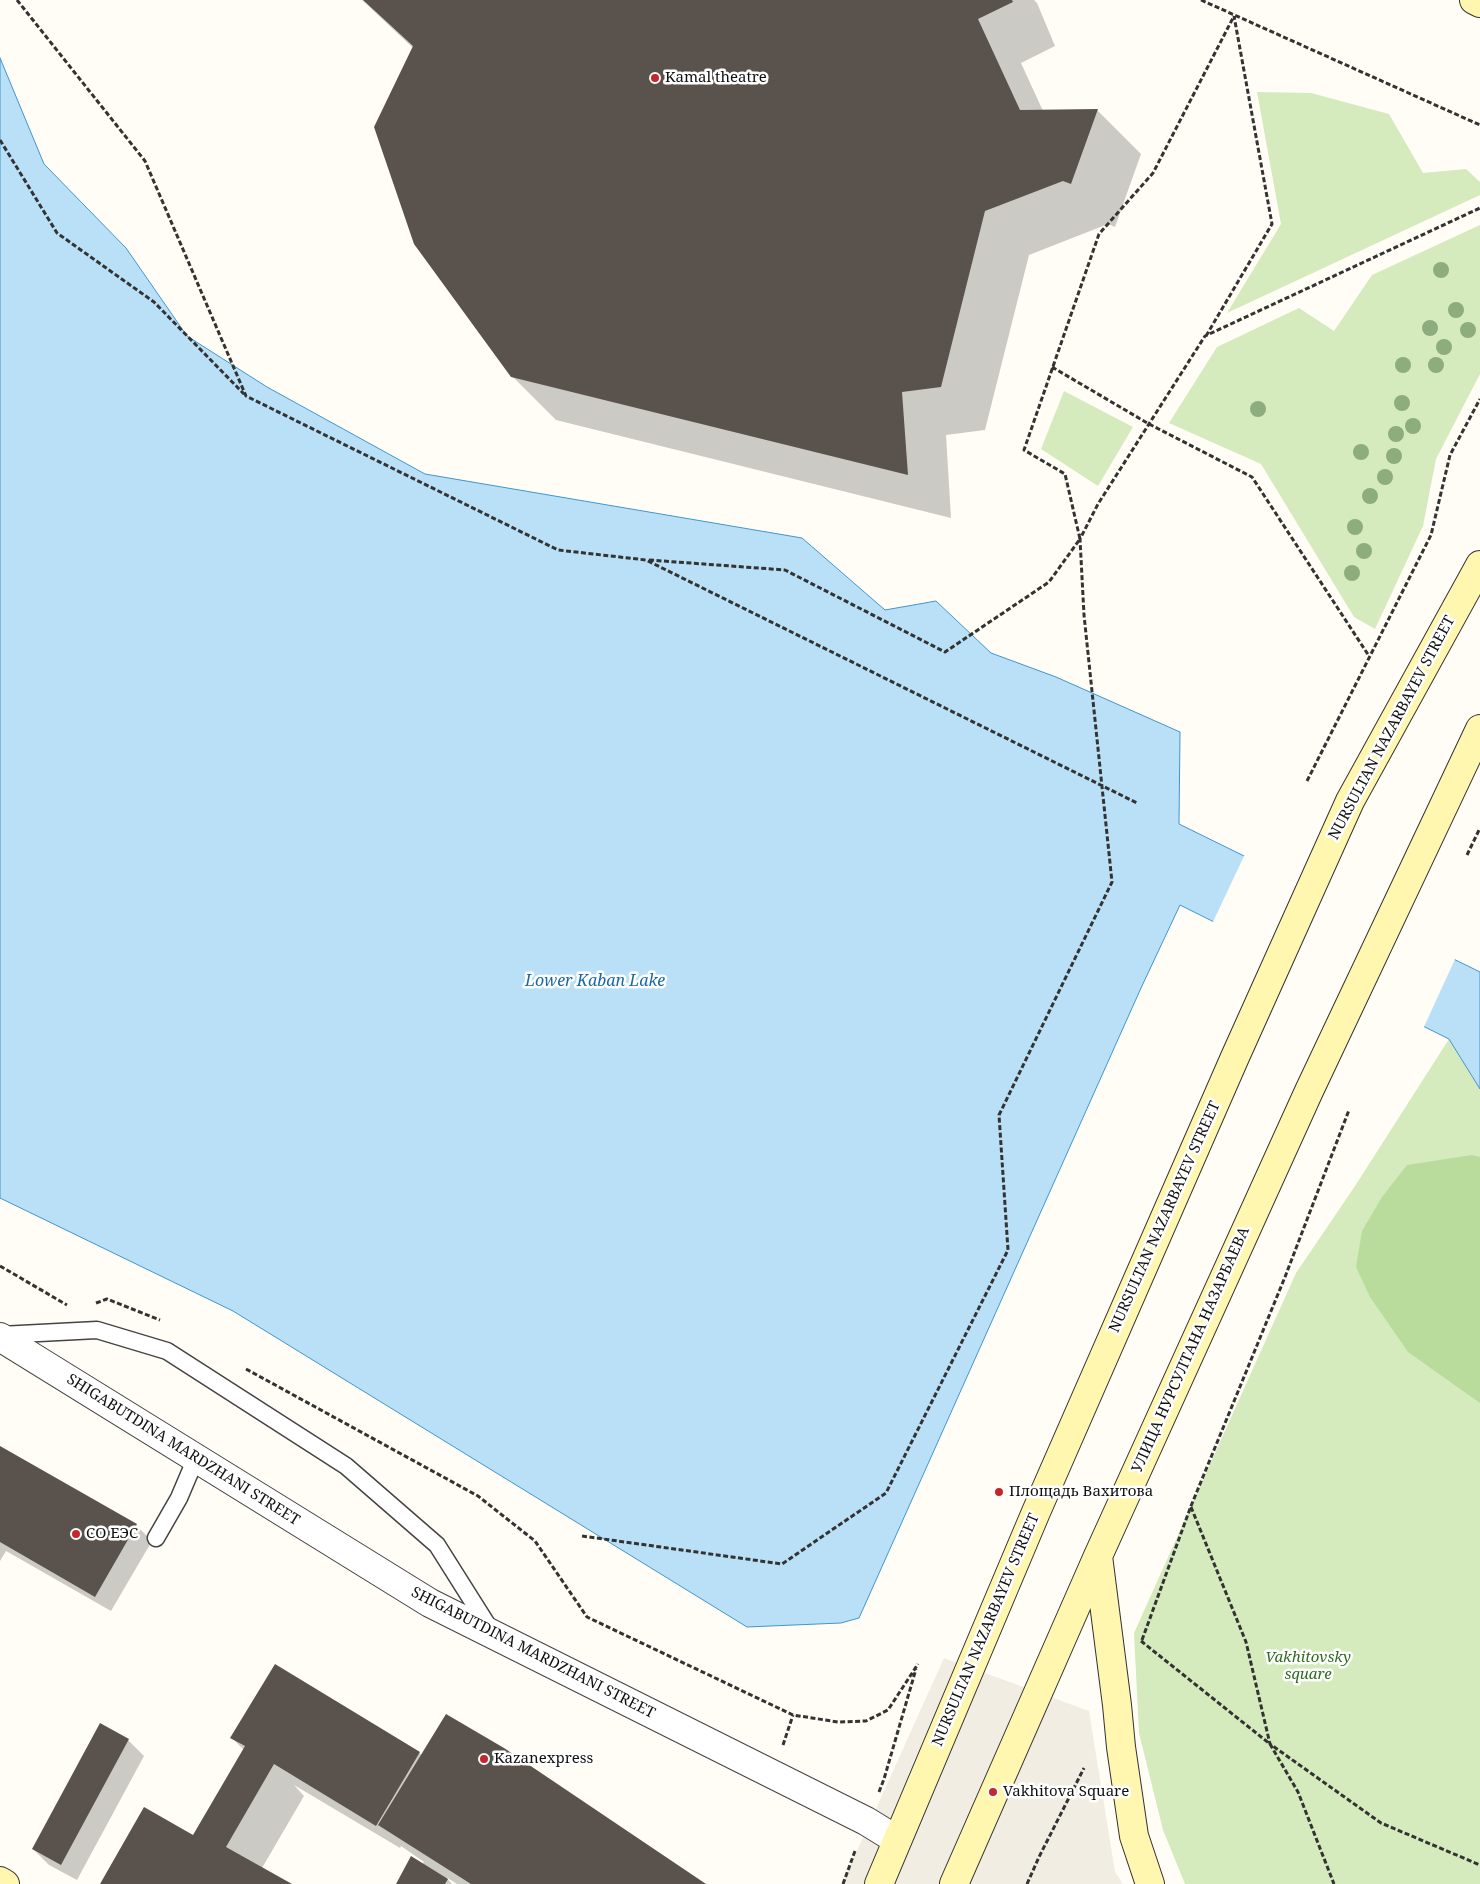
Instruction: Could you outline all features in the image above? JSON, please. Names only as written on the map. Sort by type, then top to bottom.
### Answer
[{"type":"main road","points":[[1474,0],[1480,3]]},
{"type":"main road","name":"NURSULTAN NAZARBAYEV STREET","points":[[879,1884],[1036,1512],[1235,1057],[1350,801],[1480,565]]},
{"type":"main road","name":"УЛИЦА НУРСУЛТАНА НАЗАРБАЕВА","points":[[954,1884],[1098,1556],[1309,1091],[1480,730]]},
{"type":"main road","points":[[1098,1556],[1118,1705],[1121,1747],[1134,1836],[1150,1884]]},
{"type":"main road","points":[[0,1881],[5,1884]]},
{"type":"street","name":"SHIGABUTDINA MARDZHANI STREET","points":[[0,1336],[430,1603],[866,1822],[897,1840]]},
{"type":"lane","points":[[0,1336],[97,1330],[167,1351],[346,1466],[437,1545],[492,1633]]},
{"type":"lane","points":[[156,1538],[178,1498],[196,1458]]},
{"type":"path","points":[[17,0],[145,161],[246,396]]},
{"type":"path","points":[[1201,0],[1480,124]]},
{"type":"path","points":[[0,140],[57,233],[154,302],[246,396],[558,550],[646,560],[785,570],[945,652],[1050,582],[1080,539],[1098,504],[1206,336],[1272,224],[1234,16]]},
{"type":"path","points":[[582,1536],[782,1564],[886,1494],[1008,1250],[999,1115],[1112,882],[1084,615],[1080,539],[1065,474],[1024,450],[1099,234],[1153,173],[1234,16]]},
{"type":"path","points":[[1206,336],[1480,208]]},
{"type":"path","points":[[1052,367],[1149,424],[1252,477],[1369,656]]},
{"type":"path","points":[[1307,782],[1431,535],[1450,455],[1480,398]]},
{"type":"path","points":[[646,560],[1137,803]]},
{"type":"path","points":[[1467,855],[1480,828]]},
{"type":"path","points":[[1142,1650],[1141,1641],[1191,1506],[1285,1276],[1349,1110]]},
{"type":"path","points":[[0,1266],[75,1309]]},
{"type":"path","points":[[91,1304],[107,1299],[164,1323]]},
{"type":"path","points":[[239,1365],[478,1496],[535,1541],[587,1617],[793,1715],[838,1722],[866,1721],[888,1710],[918,1664],[884,1779],[843,1884]]},
{"type":"path","points":[[1191,1506],[1246,1642],[1270,1744],[1298,1792],[1334,1884]]},
{"type":"path","points":[[1141,1641],[1270,1744],[1381,1823],[1480,1865]]},
{"type":"path","points":[[783,1745],[793,1715]]},
{"type":"path","points":[[1027,1884],[1084,1768]]},
{"type":"green space","points":[[1257,92],[1311,93],[1389,114],[1423,173],[1466,169],[1480,182],[1480,195],[1227,313],[1281,224]]},
{"type":"green space","points":[[1480,225],[1480,374],[1436,459],[1423,526],[1375,629],[1354,617],[1261,464],[1169,423],[1217,347],[1299,308],[1334,331],[1372,275]]},
{"type":"green space","points":[[1064,391],[1133,427],[1098,486],[1041,449]]},
{"type":"green space","name":"Vakhitovsky square","points":[[1449,1039],[1480,1089],[1480,1884],[1185,1884],[1163,1830],[1139,1733],[1134,1633],[1296,1273],[1355,1186]]},
{"type":"green space","points":[[1472,1155],[1480,1157],[1480,1403],[1408,1352],[1370,1297],[1356,1267],[1362,1231],[1382,1197],[1407,1165]]},
{"type":"shaded area","name":"Vakhitova Square","points":[[944,1658],[1089,1711],[1115,1872],[1123,1884],[842,1884]]},
{"type":"water","name":"Lower Kaban Lake","points":[[0,58],[44,164],[126,248],[187,336],[267,387],[425,474],[802,538],[885,610],[936,601],[991,653],[1056,677],[1180,732],[1179,824],[1480,972],[1480,1089],[1449,1039],[1180,905],[859,1618],[841,1623],[747,1627],[233,1311],[0,1198]]},
{"type":"pier","points":[[1245,854],[1456,957],[1423,1029],[1212,924]]},
{"type":"building","points":[[363,0],[1012,0],[1013,2],[978,19],[1020,110],[1098,109],[1071,184],[1063,181],[985,211],[941,387],[902,392],[908,475],[511,377],[414,244],[374,127],[413,46]]},
{"type":"building","points":[[0,1446],[137,1524],[95,1597],[0,1542]]},
{"type":"building","points":[[275,1664],[420,1752],[376,1826],[274,1764],[226,1847],[292,1884],[100,1884],[144,1807],[193,1835],[245,1746],[230,1738]]},
{"type":"building","points":[[446,1714],[504,1748],[706,1884],[471,1884],[378,1825]]},
{"type":"building","points":[[100,1723],[129,1739],[61,1865],[32,1849]]},
{"type":"building","points":[[411,1856],[448,1879],[445,1884],[396,1884]]},
{"type":"place","name":"Kamal theatre","points":[[655,78]]},
{"type":"place","name":"Площадь Вахитова","points":[[999,1492]]},
{"type":"place","name":"СО ЕЭС","points":[[76,1534]]},
{"type":"place","name":"Kazanexpress","points":[[484,1759]]},
{"type":"place","name":"Vakhitova Square","points":[[993,1792]]}]
